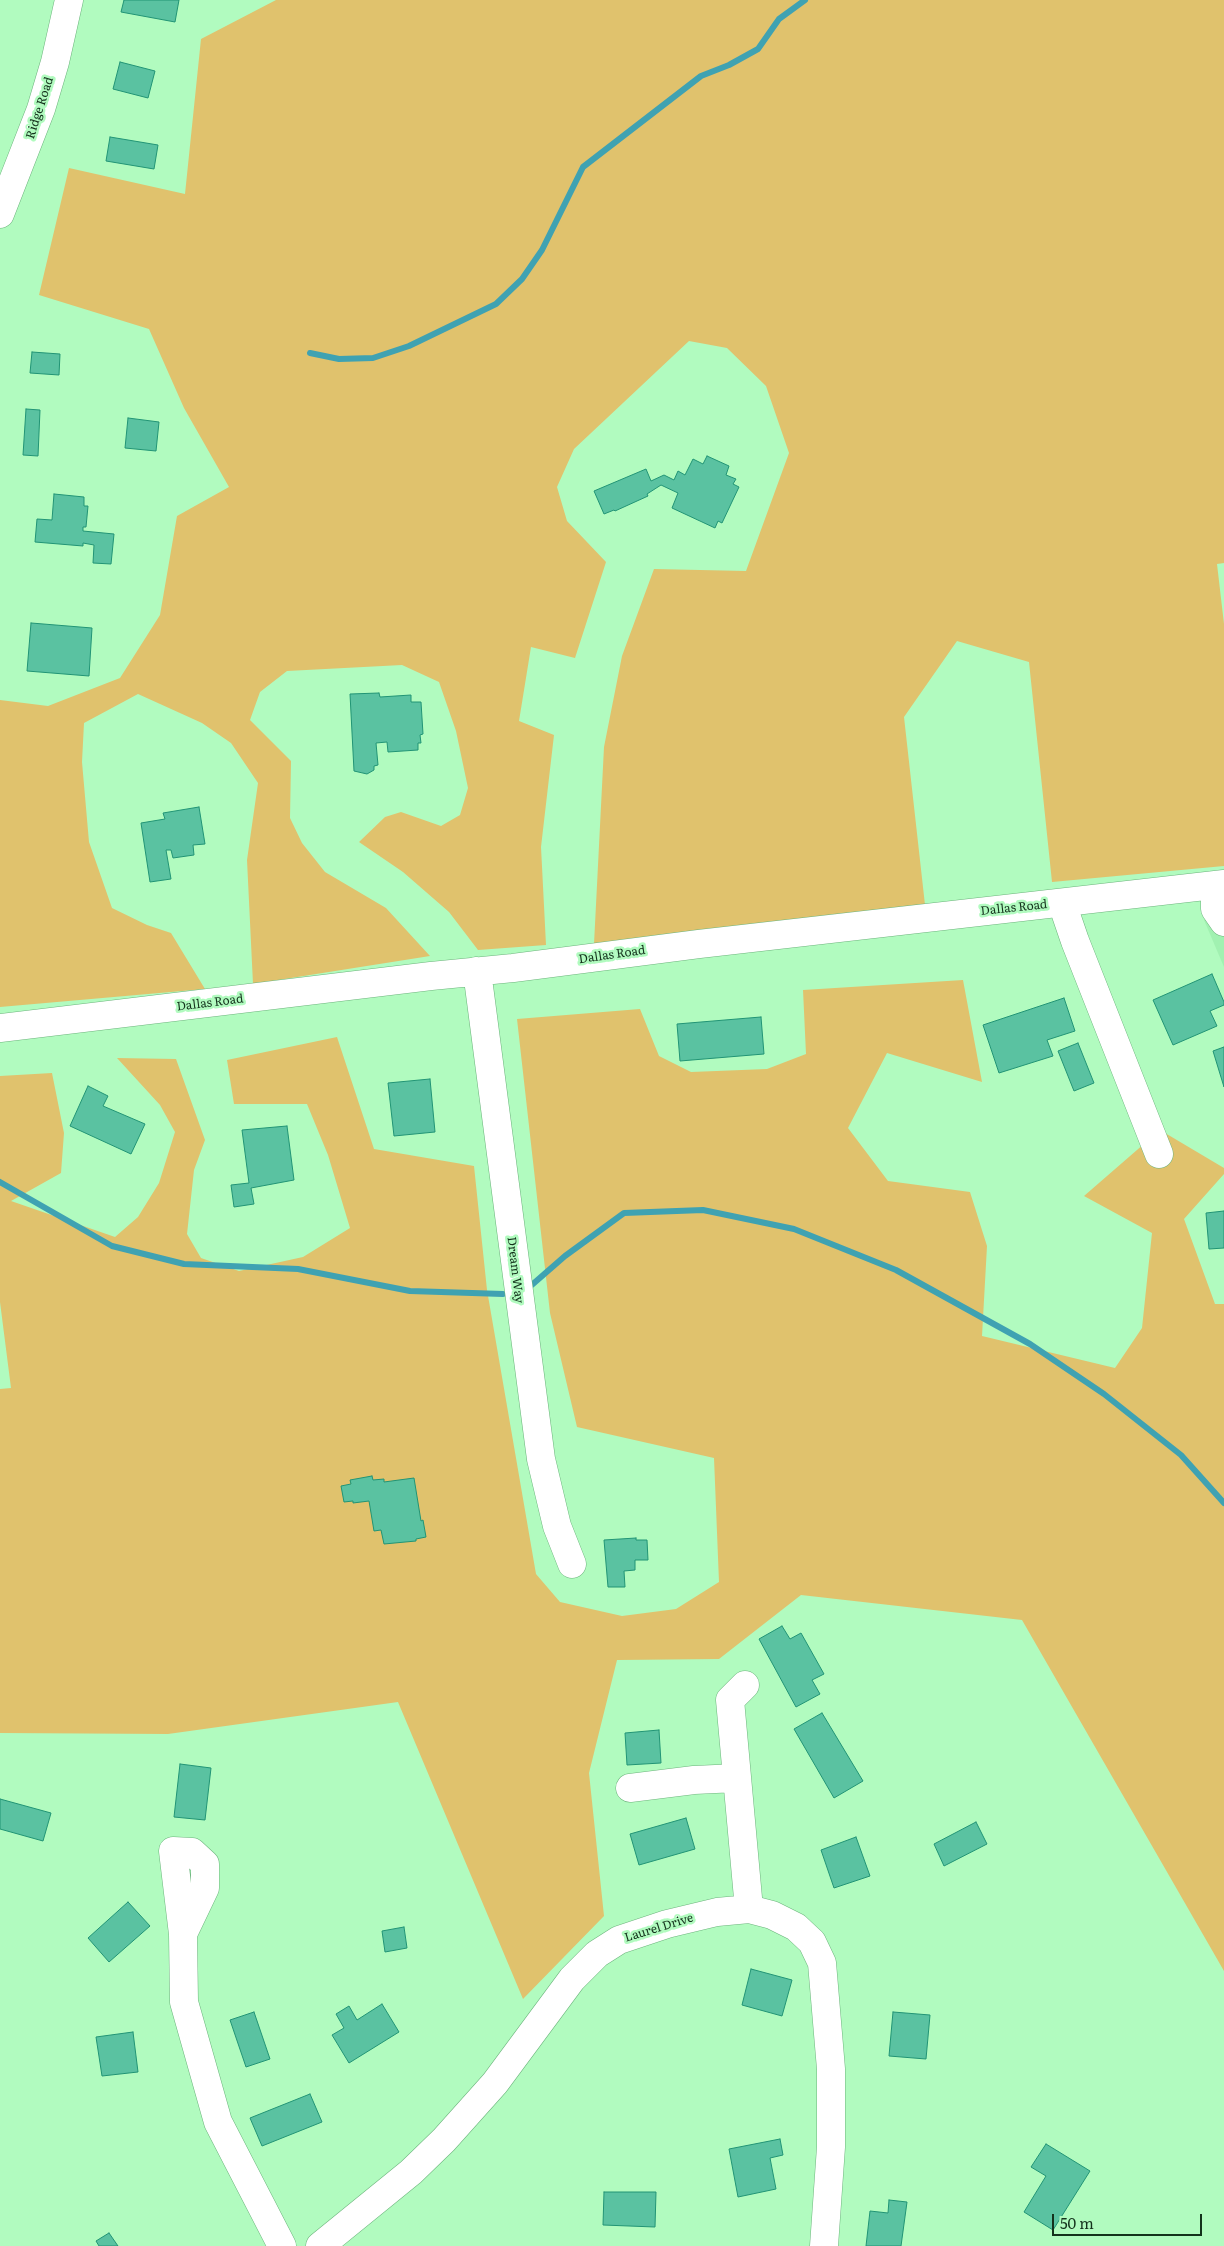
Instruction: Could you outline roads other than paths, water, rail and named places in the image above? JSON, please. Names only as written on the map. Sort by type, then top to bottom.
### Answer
[{"type":"street","name":"Ridge Road","points":[[0,214],[41,109],[70,0]]},
{"type":"street","name":"Dallas Road","points":[[0,1028],[698,944],[1219,885]]},
{"type":"street","points":[[1219,885],[1216,909],[1224,922]]},
{"type":"street","points":[[1062,903],[1074,941],[1159,1154]]},
{"type":"street","name":"Dream Way","points":[[477,972],[540,1459],[557,1526],[572,1564]]},
{"type":"street","points":[[745,1685],[730,1700],[749,1909]]},
{"type":"street","points":[[630,1788],[694,1780],[737,1778]]},
{"type":"street","name":"Laurel Drive","points":[[320,2246],[411,2172],[444,2140],[495,2083],[572,1979],[597,1954],[619,1940],[660,1926],[717,1912],[749,1909],[772,1915],[796,1927],[812,1942],[822,1963],[831,2069],[831,2147],[824,2246]]},
{"type":"street","points":[[183,1934],[184,2002],[218,2122],[282,2246]]},
{"type":"waterway","points":[[310,353],[339,359],[373,358],[409,346],[496,304],[522,279],[542,250],[583,167],[701,76],[729,65],[758,49],[779,19],[805,0]]},
{"type":"waterway","points":[[0,1182],[112,1246],[184,1264],[298,1269],[410,1291],[503,1294]]},
{"type":"waterway","points":[[526,1290],[565,1256],[624,1213],[703,1210],[794,1229],[896,1270],[1030,1344],[1104,1394],[1181,1455],[1224,1503]]}]
